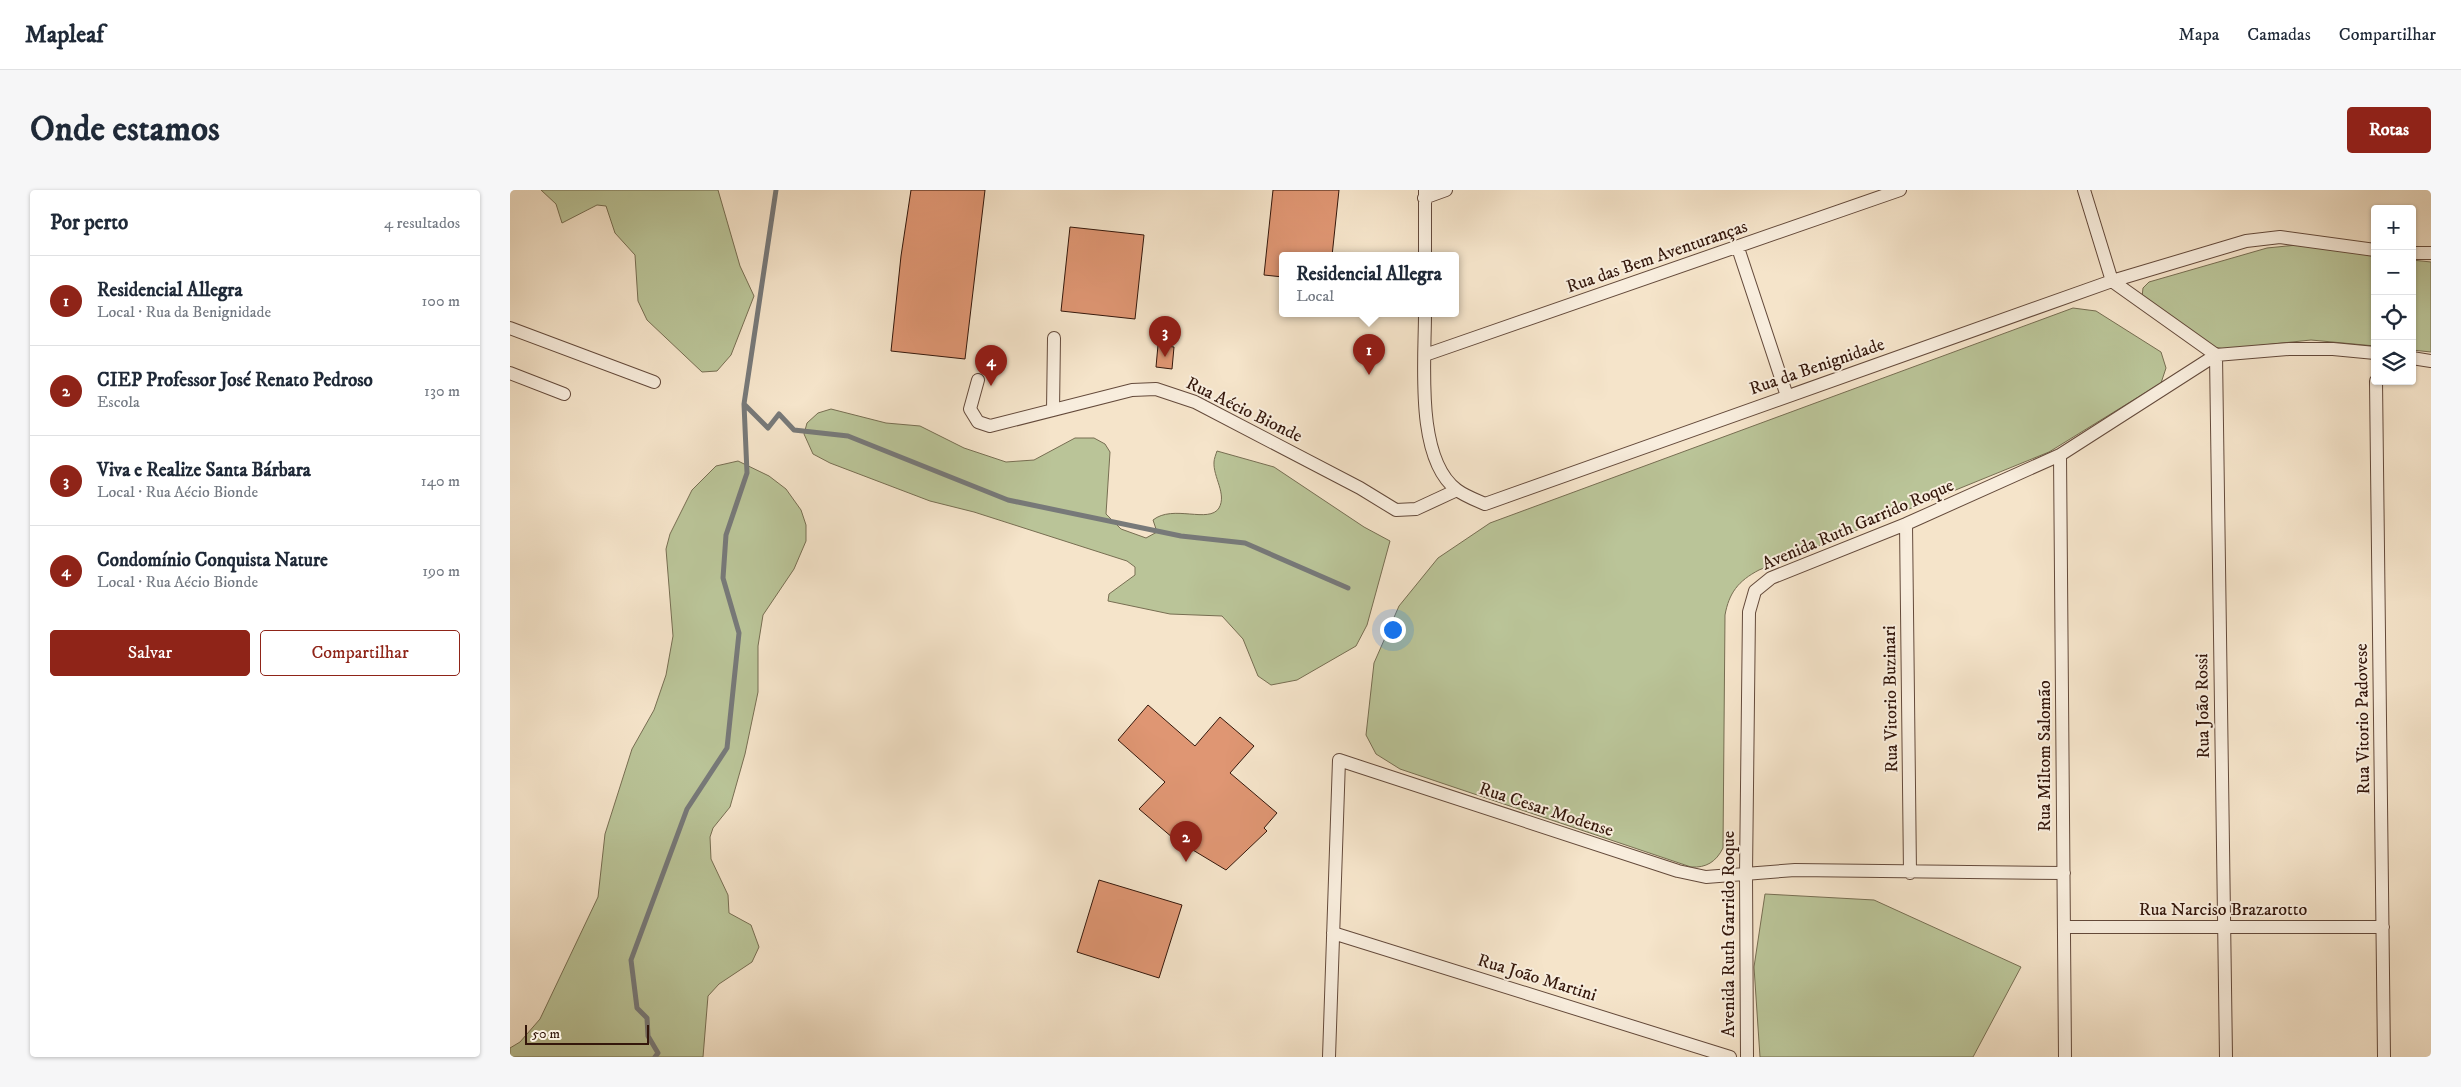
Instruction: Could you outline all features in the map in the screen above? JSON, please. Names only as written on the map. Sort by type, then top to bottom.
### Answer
[{"type":"street","points":[[1425,252],[1425,194],[1446,190]]},
{"type":"street","name":"Rua das Bem Aventuranças","points":[[1425,356],[1900,190]]},
{"type":"street","points":[[2084,190],[2112,282],[2216,355]]},
{"type":"street","name":"Rua da Benignidade","points":[[1425,317],[1423,400],[1436,464],[1457,490],[1485,504],[2112,282],[2246,241],[2280,237],[2371,249]]},
{"type":"street","points":[[1738,248],[1787,396]]},
{"type":"street","points":[[2416,253],[2431,253]]},
{"type":"street","points":[[510,328],[654,382]]},
{"type":"street","points":[[1053,410],[1054,338]]},
{"type":"street","name":"Avenida Ruth Garrido Roque","points":[[1747,1057],[1746,874],[1749,612],[1755,591],[1771,578],[1906,524],[2060,455],[2216,355],[2289,349],[2333,349],[2371,353]]},
{"type":"street","name":"Rua João Rossi","points":[[2216,355],[2226,1057]]},
{"type":"street","points":[[2416,359],[2431,361]]},
{"type":"street","points":[[510,373],[564,394]]},
{"type":"street","name":"Rua Aécio Bionde","points":[[976,385],[970,409],[978,422],[990,426],[1132,390],[1156,390],[1194,402],[1360,488],[1396,510],[1416,509],[1457,490]]},
{"type":"street","name":"Rua Vitorio Padovese","points":[[2376,385],[2384,1057]]},
{"type":"street","name":"Rua Miltom Salomão","points":[[2060,455],[2065,1057]]},
{"type":"street","name":"Rua Vitorio Buzinari","points":[[1906,524],[1910,873]]},
{"type":"street","name":"Rua Cesar Modense","points":[[1333,933],[1338,760],[1678,871],[1706,877],[1795,870],[1910,873],[2064,873]]},
{"type":"street","name":"Rua Narciso Brazarotto","points":[[2064,927],[2382,927]]},
{"type":"street","points":[[1329,1057],[1333,933]]},
{"type":"street","name":"Rua João Martini","points":[[1333,933],[1730,1057]]},
{"type":"green space","points":[[541,190],[718,190],[740,266],[754,296],[731,355],[717,371],[702,372],[647,320],[638,301],[635,255],[615,233],[606,206],[597,205],[562,223],[556,204]]},
{"type":"green space","points":[[2297,245],[2371,254],[2371,346],[2311,340],[2225,349],[2213,347],[2142,297],[2143,288],[2149,282],[2267,248]]},
{"type":"green space","points":[[2416,260],[2431,262],[2431,352],[2416,350]]},
{"type":"green space","points":[[2073,308],[2096,311],[2161,352],[2166,368],[2161,383],[2049,452],[1759,570],[1740,583],[1732,594],[1725,615],[1723,848],[1710,863],[1691,867],[1400,769],[1376,754],[1366,735],[1374,663],[1399,606],[1438,558],[1490,523]]},
{"type":"green space","points":[[831,409],[886,423],[920,426],[964,448],[1006,462],[1034,460],[1075,438],[1094,438],[1105,444],[1110,452],[1106,514],[1121,529],[1146,538],[1157,532],[1153,520],[1161,516],[1180,513],[1207,514],[1219,508],[1221,491],[1214,468],[1217,451],[1274,467],[1364,527],[1390,541],[1367,625],[1356,646],[1297,680],[1271,685],[1258,676],[1243,639],[1222,616],[1170,614],[1108,601],[1109,594],[1135,575],[1135,567],[1127,561],[974,512],[930,501],[830,463],[813,454],[804,434],[807,423],[818,413]]},
{"type":"green space","points":[[738,461],[769,476],[786,489],[801,510],[806,525],[806,541],[794,569],[763,615],[758,646],[758,692],[745,754],[730,807],[713,828],[710,837],[711,859],[728,895],[729,913],[751,925],[759,947],[752,962],[719,984],[708,996],[703,1057],[510,1057],[510,1048],[520,1042],[540,1019],[598,897],[605,834],[632,749],[654,710],[666,675],[673,636],[666,549],[670,534],[692,490],[716,466]]},
{"type":"green space","points":[[1765,894],[1874,900],[2021,967],[1973,1057],[1760,1057],[1754,967]]},
{"type":"building","points":[[911,190],[985,190],[965,359],[891,351],[901,256]]},
{"type":"building","points":[[1273,190],[1339,190],[1332,252],[1279,252],[1279,277],[1264,275]]},
{"type":"building","points":[[1070,227],[1144,235],[1135,319],[1061,311]]},
{"type":"building","points":[[1158,345],[1174,347],[1172,369],[1156,367]]},
{"type":"building","points":[[1148,705],[1195,746],[1220,717],[1254,746],[1230,773],[1277,813],[1264,828],[1267,831],[1226,870],[1173,838],[1139,809],[1165,782],[1118,740]]},
{"type":"building","points":[[1099,880],[1182,905],[1159,978],[1077,952]]},
{"type":"waterway","points":[[655,1057],[658,1053],[648,1036],[647,1018],[637,1008],[631,960],[687,809],[727,748],[739,633],[723,578],[726,535],[747,473],[744,404],[776,190]]},
{"type":"waterway","points":[[745,405],[768,428],[779,414],[794,430],[848,436],[1008,500],[1181,536],[1245,543],[1348,588]]},
{"type":"place","name":"Viva e Realize Santa Bárbara","points":[[1165,357]]},
{"type":"place","name":"Residencial Allegra","points":[[1369,375]]},
{"type":"place","name":"Condomínio Conquista Nature","points":[[991,386]]},
{"type":"place","name":"CIEP Professor José Renato Pedroso","points":[[1186,862]]}]
